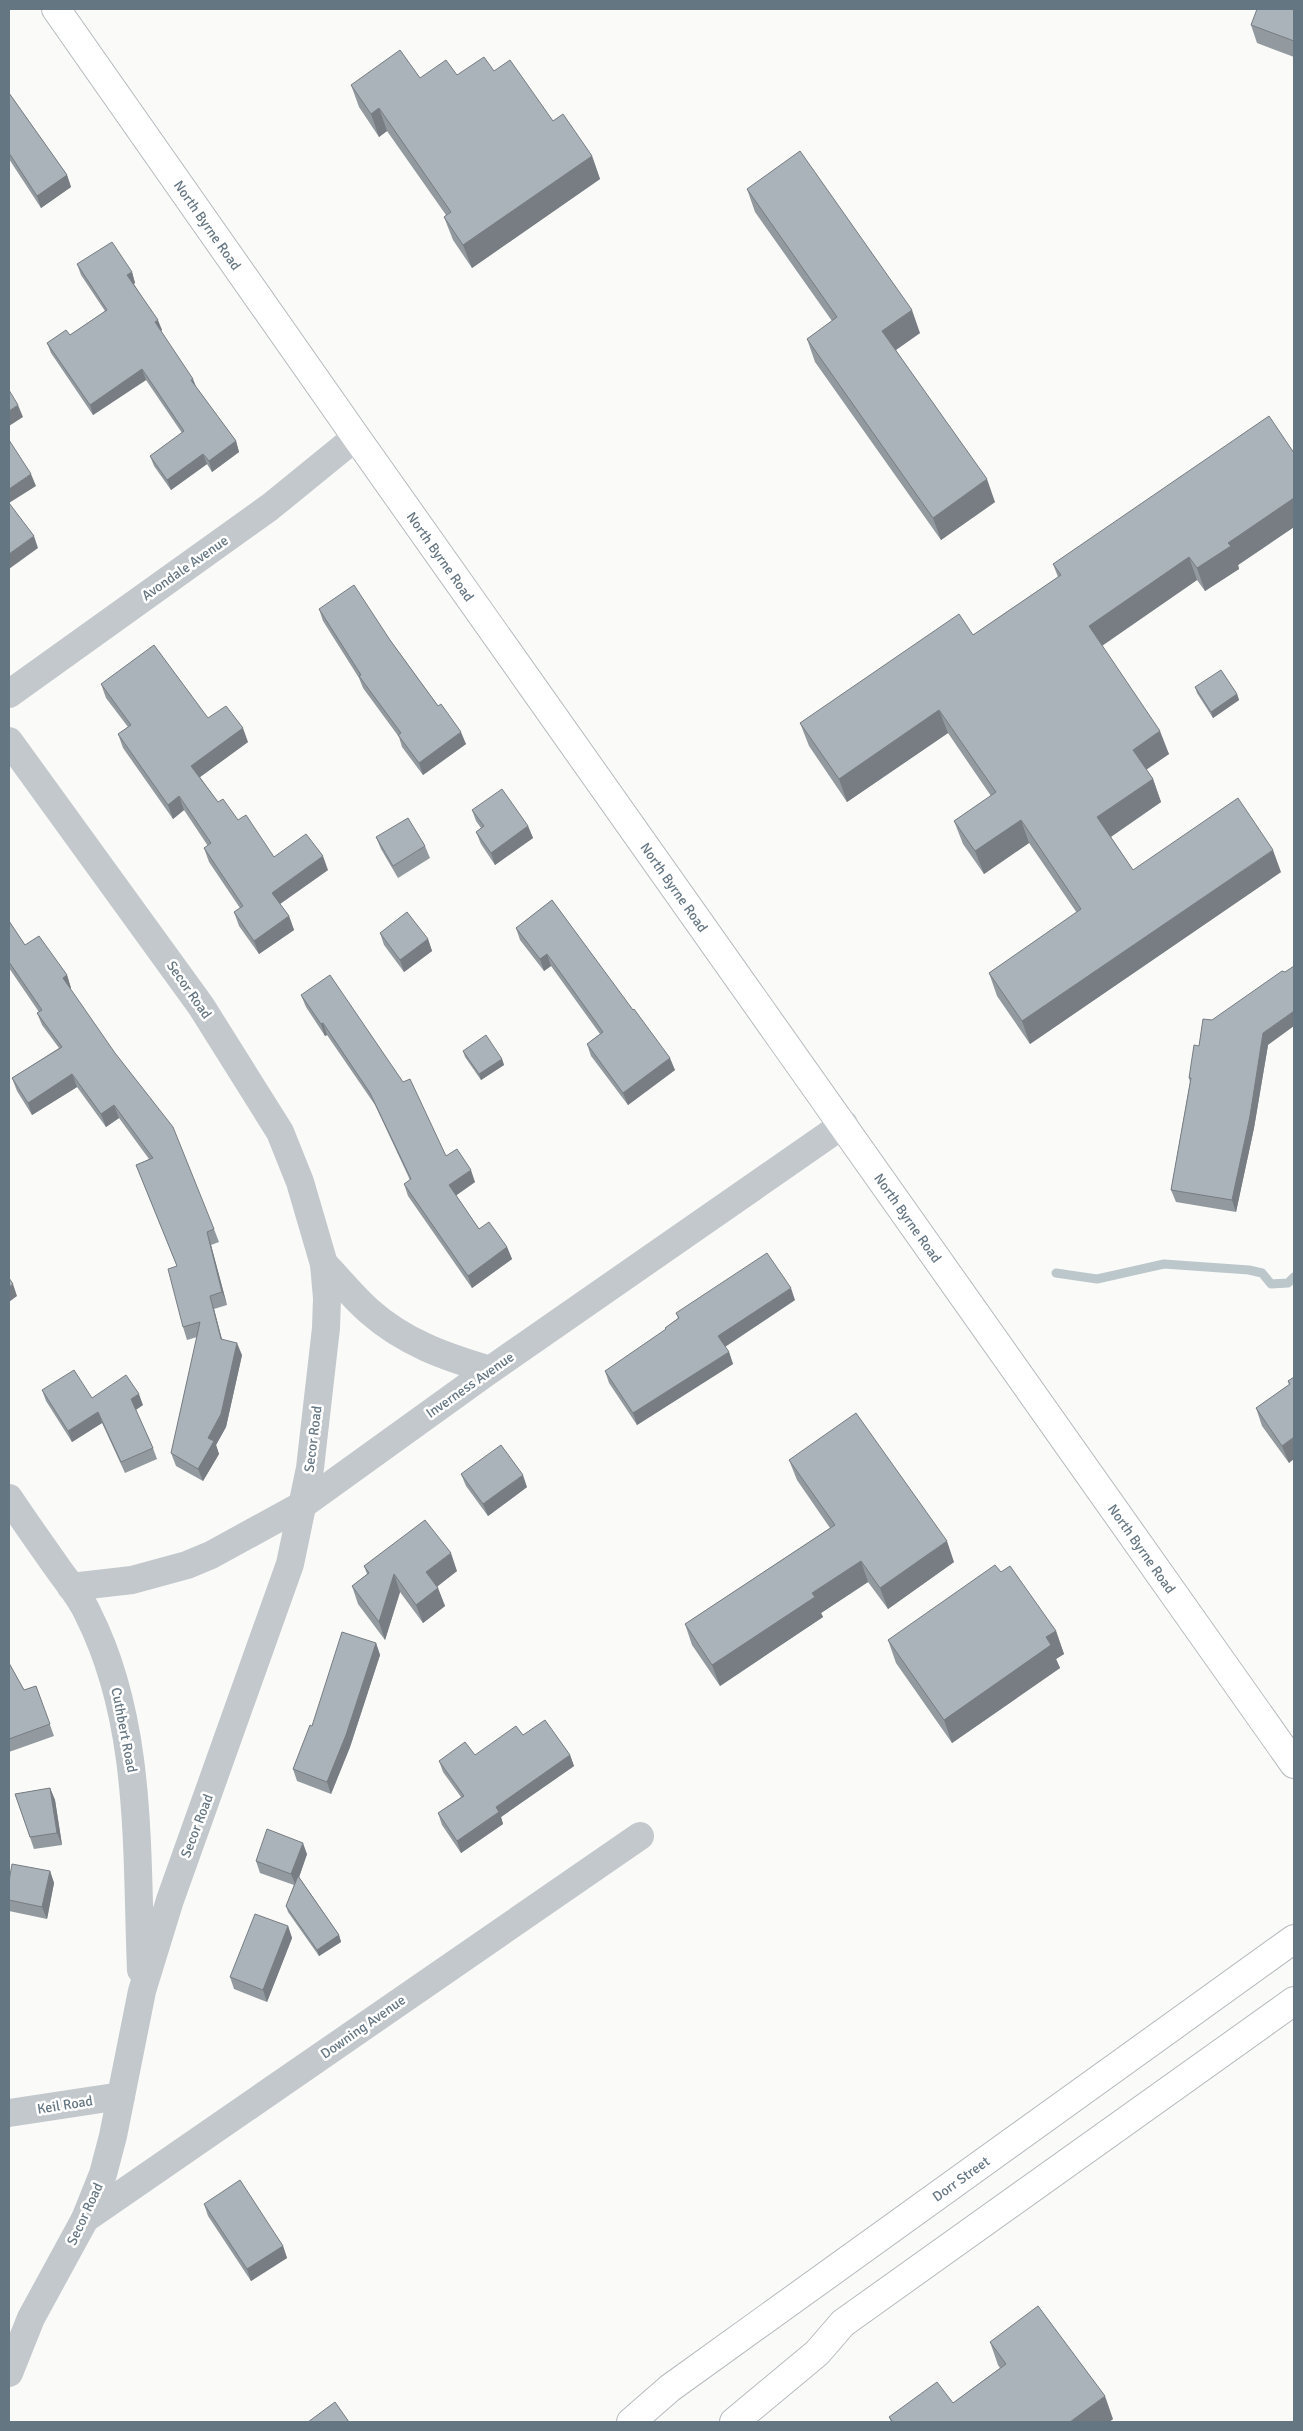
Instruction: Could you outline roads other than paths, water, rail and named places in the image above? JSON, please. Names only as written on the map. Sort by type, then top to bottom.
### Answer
[{"type":"main road","name":"North Byrne Road","points":[[56,9],[356,437],[844,1124],[1294,1764]]},
{"type":"main road","name":"Dorr Street","points":[[631,2422],[670,2388],[1294,1939]]},
{"type":"main road","points":[[734,2422],[817,2353],[843,2323],[1294,2001]]},
{"type":"street","name":"Avondale Avenue","points":[[9,694],[270,508],[356,437]]},
{"type":"street","name":"Secor Road","points":[[9,741],[201,1006],[252,1084],[280,1132],[297,1174],[324,1264],[327,1298],[326,1328],[304,1504],[290,1564],[278,1603],[170,1900],[142,1991],[103,2174],[86,2218],[31,2318],[9,2373]]},
{"type":"street","name":"Inverness Avenue","points":[[71,1587],[132,1580],[187,1565],[211,1555],[304,1504],[490,1370],[844,1124]]},
{"type":"street","name":"Secor Road","points":[[324,1264],[369,1311],[395,1331],[445,1357],[490,1370]]},
{"type":"street","name":"Cuthbert Road","points":[[9,1498],[88,1612],[115,1683],[127,1734],[133,1778],[142,1991]]},
{"type":"street","name":"Downing Avenue","points":[[86,2218],[640,1836]]},
{"type":"street","name":"Keil Road","points":[[9,2113],[121,2096]]},
{"type":"waterway","points":[[1056,1273],[1097,1279],[1164,1264],[1249,1270],[1262,1273],[1271,1284],[1288,1283],[1294,1277]]}]
